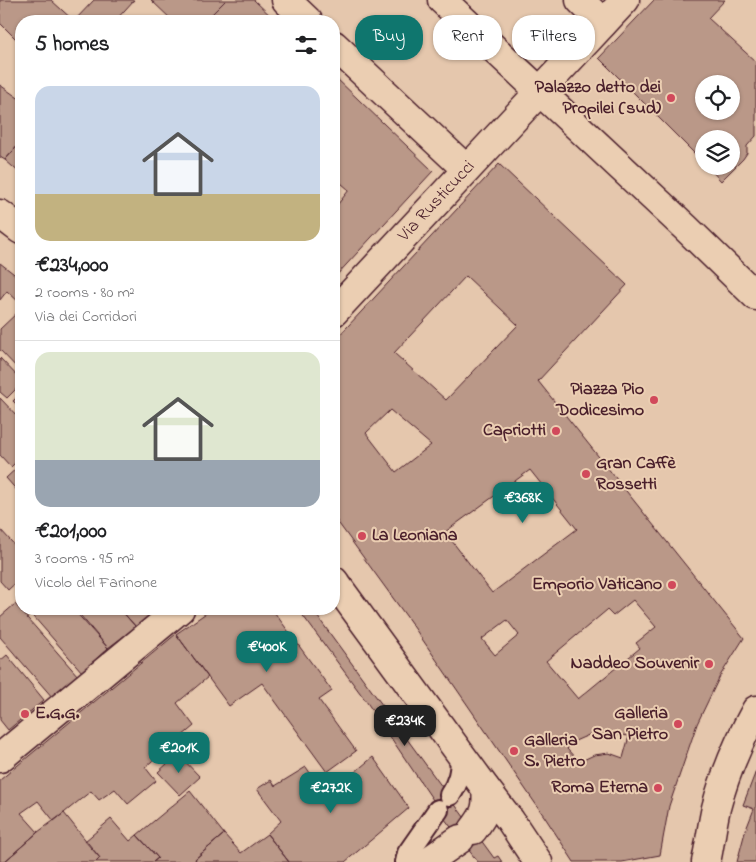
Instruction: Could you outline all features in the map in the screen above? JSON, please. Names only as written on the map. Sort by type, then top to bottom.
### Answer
[{"type":"street","points":[[286,0],[302,15]]},
{"type":"street","points":[[442,0],[756,296]]},
{"type":"street","points":[[580,0],[603,23]]},
{"type":"street","name":"Via Rusticucci","points":[[340,306],[624,0]]},
{"type":"street","points":[[340,51],[466,170]]},
{"type":"street","points":[[0,214],[15,225]]},
{"type":"street","points":[[340,589],[510,820],[538,862]]},
{"type":"street","points":[[0,758],[173,615]]},
{"type":"street","points":[[706,861],[722,788],[734,755],[756,710]]},
{"type":"street","points":[[427,862],[467,834],[483,818],[487,809],[486,789]]},
{"type":"lane","points":[[406,862],[408,853],[459,779],[461,755]]},
{"type":"building","points":[[0,0],[51,0],[67,15],[15,15],[15,38],[0,23]]},
{"type":"building","points":[[94,0],[134,0],[120,15],[80,15]]},
{"type":"building","points":[[151,0],[226,0],[211,15],[167,15]]},
{"type":"building","points":[[226,0],[254,0],[270,15],[211,15]]},
{"type":"building","name":"Palazzo detto dei Propilei (sud)","points":[[654,0],[725,0],[708,18],[756,62],[756,136],[747,146],[747,153],[740,162],[740,130],[695,130],[695,154],[599,58]]},
{"type":"building","points":[[340,82],[433,171],[340,272],[340,201],[349,190],[340,182]]},
{"type":"building","points":[[0,85],[15,96],[15,149],[5,160],[0,157]]},
{"type":"building","points":[[15,149],[15,169],[5,160]]},
{"type":"building","points":[[499,164],[627,285],[538,381],[744,638],[720,676],[697,724],[669,806],[660,855],[622,862],[574,862],[409,620],[340,525],[340,335]],"holes":[[[466,276],[518,325],[446,400],[394,353]],[[390,410],[431,445],[396,472],[366,433]],[[530,470],[577,529],[492,593],[445,532]],[[633,600],[656,627],[636,643],[640,648],[578,699],[546,661],[607,610],[613,616]],[[507,620],[519,635],[495,655],[482,639]],[[591,734],[629,736],[623,758],[609,753],[594,755],[579,762],[567,749],[575,741]]]},
{"type":"building","name":"Palazzo detto dei Propilei (sud)","points":[[715,175],[727,175],[721,181]]},
{"type":"building","points":[[0,263],[15,275],[15,298],[7,291],[0,300]]},
{"type":"building","points":[[15,315],[15,366],[0,350],[0,329]]},
{"type":"building","points":[[0,358],[15,374],[15,390],[7,398],[0,392]]},
{"type":"building","points":[[0,398],[15,414],[15,463],[11,467],[0,455]]},
{"type":"building","points":[[15,470],[15,488],[6,478]]},
{"type":"building","points":[[0,529],[15,545],[15,584],[8,590],[0,581]]},
{"type":"building","points":[[15,604],[15,615],[25,615],[78,676],[53,698],[0,637],[0,617]]},
{"type":"building","points":[[32,615],[78,615],[108,648],[82,672]]},
{"type":"building","points":[[80,615],[125,615],[136,627],[108,648]]},
{"type":"building","points":[[125,615],[151,615],[136,627]]},
{"type":"building","points":[[203,615],[276,615],[332,691],[319,700],[356,751],[327,772],[262,683],[229,706],[176,634]]},
{"type":"building","points":[[302,615],[316,615],[494,858],[498,856],[502,862],[478,862],[438,810],[366,701]]},
{"type":"building","points":[[176,634],[208,677],[177,703],[194,726],[145,767],[156,781],[128,804],[115,789],[99,800],[91,791],[54,821],[38,801],[21,813],[38,832],[4,862],[0,862],[0,780]]},
{"type":"building","points":[[7,655],[44,700],[8,730],[0,720],[0,661]]},
{"type":"building","points":[[178,754],[200,777],[180,795],[158,772]]},
{"type":"building","points":[[373,757],[409,808],[345,862],[289,862],[267,834],[281,821],[257,789],[271,780],[275,786],[306,767],[326,796]]},
{"type":"building","points":[[756,771],[756,862],[737,862],[745,832],[754,809],[743,805]]},
{"type":"building","points":[[190,791],[224,834],[195,859],[197,862],[153,862],[158,858],[137,835]]},
{"type":"building","points":[[64,813],[100,858],[96,862],[4,862],[38,832]]},
{"type":"building","points":[[111,819],[130,841],[137,835],[158,858],[153,862],[96,862],[100,858],[85,841]]},
{"type":"building","points":[[224,834],[241,853],[267,834],[289,862],[197,862],[195,859]]},
{"type":"place","name":"Palazzo detto dei Propilei (sud)","points":[[671,98]]},
{"type":"place","name":"Piazza Pio Dodicesimo","points":[[654,400]]},
{"type":"place","name":"Capriotti","points":[[556,431]]},
{"type":"place","name":"Gran Caffè Rossetti","points":[[586,474]]},
{"type":"place","name":"La Leoniana","points":[[362,536]]},
{"type":"place","name":"Emporio Vaticano","points":[[672,585]]},
{"type":"place","name":"Naddeo Souvenir","points":[[709,664]]},
{"type":"place","name":"E.G.G.","points":[[25,714]]},
{"type":"place","name":"Galleria San Pietro","points":[[678,724]]},
{"type":"place","name":"Galleria S. Pietro","points":[[514,751]]},
{"type":"place","name":"Roma Eterna","points":[[658,788]]}]
